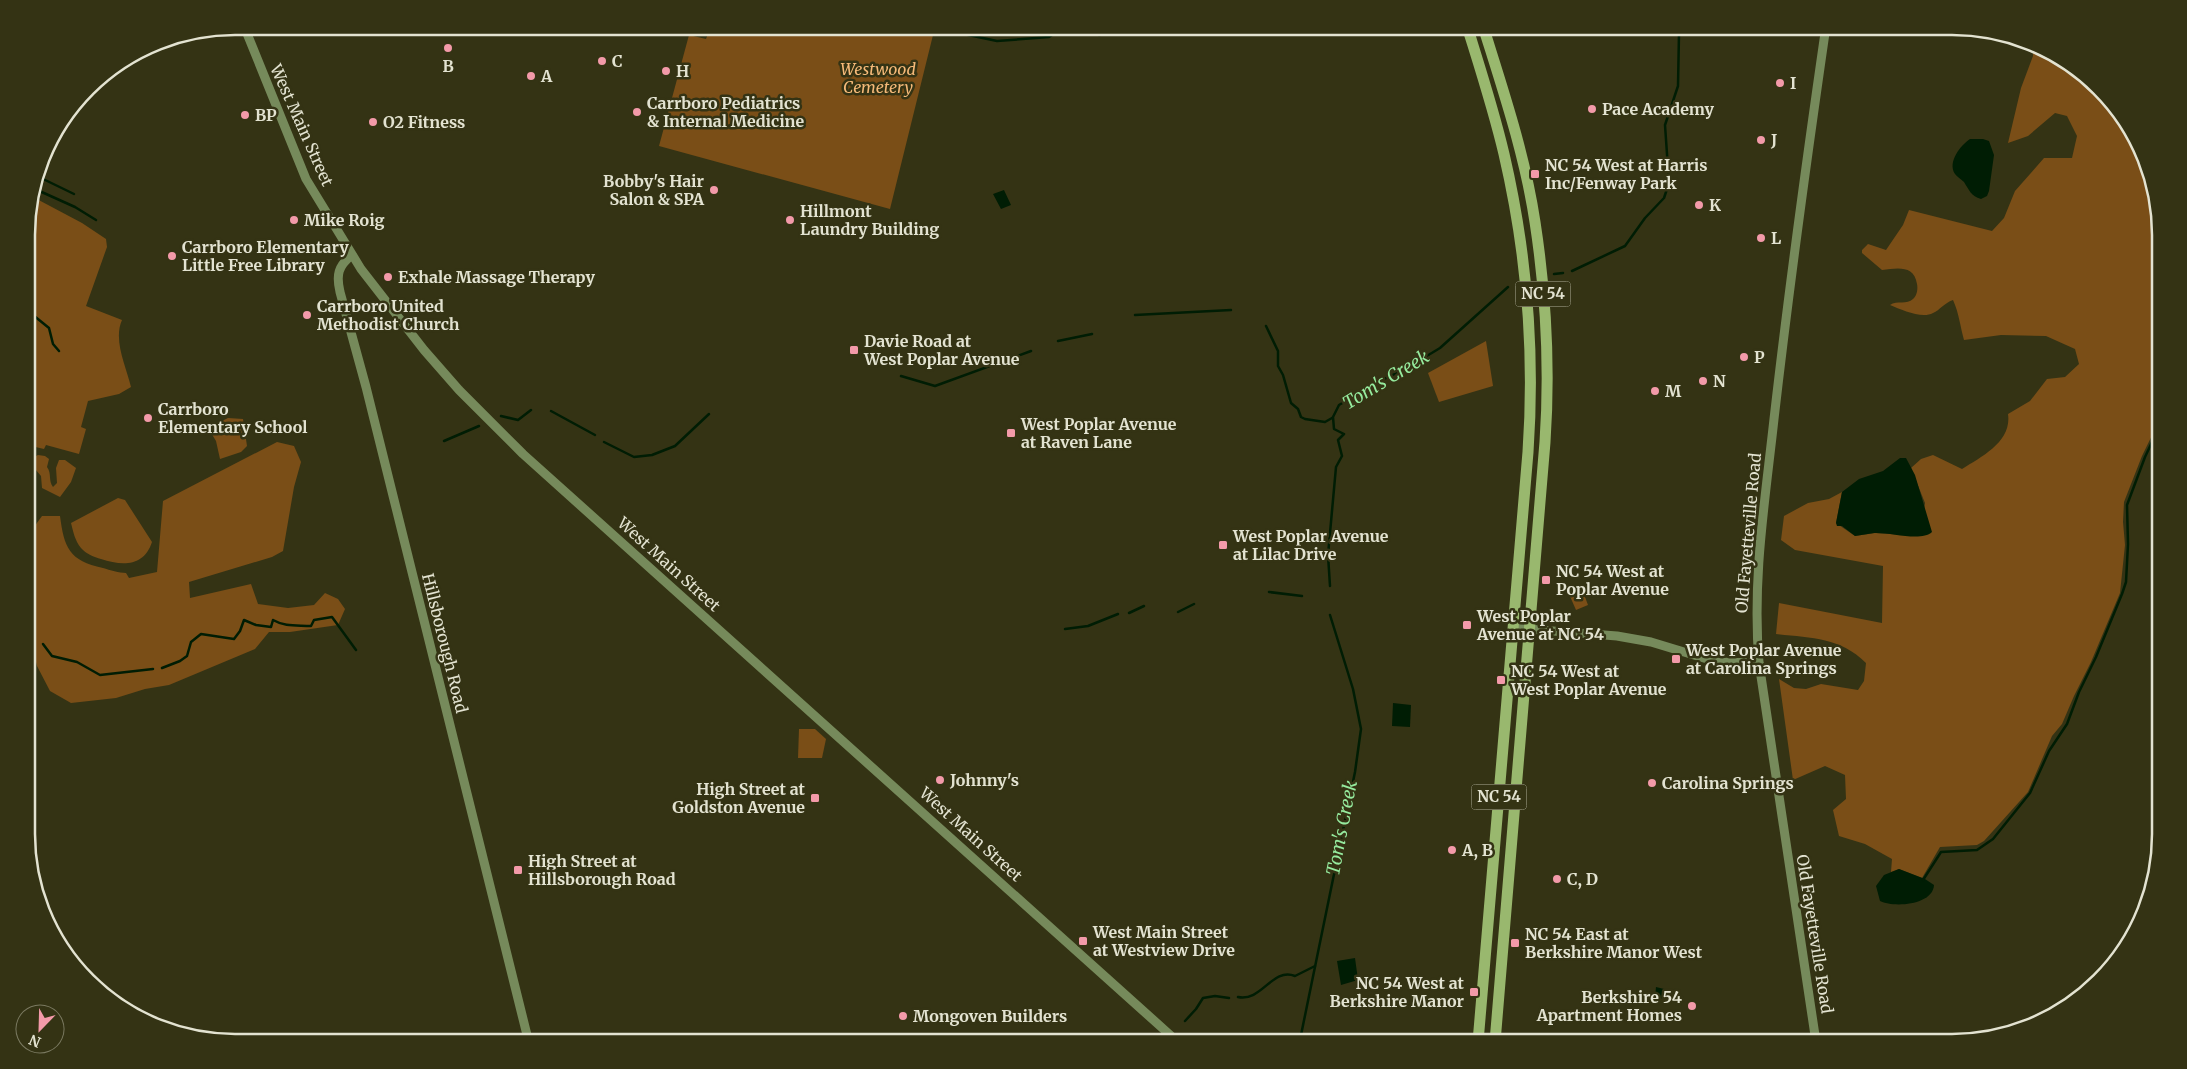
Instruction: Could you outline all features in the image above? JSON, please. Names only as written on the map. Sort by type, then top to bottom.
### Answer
[{"type":"highway","name":"NC 54","points":[[1470,35],[1506,161],[1524,259],[1528,306],[1531,405],[1514,628],[1479,1034]]},
{"type":"highway","name":"NC 54","points":[[1487,35],[1518,141],[1535,220],[1542,275],[1547,367],[1547,412],[1496,1034]]},
{"type":"street","name":"West Main Street","points":[[248,35],[306,179],[352,255],[372,285],[424,350],[492,424],[1170,1034]]},
{"type":"street","name":"Old Fayetteville Road","points":[[1815,1034],[1759,663],[1755,606],[1785,320],[1825,35]]},
{"type":"street","name":"Hillsborough Road","points":[[352,255],[343,262],[338,271],[340,292],[368,395],[527,1034]]},
{"type":"street","points":[[1514,628],[1626,638],[1665,646],[1717,662],[1759,663]]},
{"type":"green space","name":"Westwood Cemetery","points":[[689,35],[706,39],[708,35],[933,35],[890,209],[659,146]]},
{"type":"green space","points":[[2033,52],[2074,76],[2111,113],[2137,158],[2145,183],[2152,222],[2152,435],[2124,502],[2125,545],[2120,593],[2091,662],[2062,724],[2052,736],[2028,792],[1984,841],[1977,845],[1940,847],[1922,878],[1899,869],[1891,872],[1892,859],[1865,844],[1839,836],[1833,810],[1846,799],[1845,775],[1825,766],[1793,780],[1779,679],[1794,688],[1806,689],[1821,684],[1858,690],[1864,681],[1866,663],[1856,654],[1835,643],[1813,638],[1776,634],[1779,603],[1882,623],[1883,566],[1795,550],[1781,540],[1784,516],[1808,503],[1829,499],[1842,492],[1836,523],[1855,536],[1875,533],[1920,536],[1925,503],[1911,468],[1921,459],[1933,455],[1962,469],[1987,453],[2001,440],[2008,424],[2008,414],[2030,401],[2047,379],[2065,377],[2079,364],[2075,349],[2046,336],[2001,335],[1964,340],[1953,300],[1936,312],[1928,315],[1912,313],[1890,305],[1908,302],[1914,298],[1917,284],[1913,274],[1904,269],[1882,270],[1862,253],[1862,250],[1868,244],[1886,250],[1903,225],[1909,210],[1992,231],[2004,218],[2015,191],[2044,158],[2072,158],[2077,136],[2067,116],[2055,113],[2028,136],[2008,143],[2021,88]]},
{"type":"green space","points":[[38,200],[82,223],[106,239],[107,247],[86,306],[122,320],[119,336],[120,344],[131,387],[119,394],[88,401],[81,427],[86,429],[79,454],[46,445],[44,449],[35,447],[35,222]]},
{"type":"green space","points":[[1486,341],[1493,386],[1439,402],[1428,373]]},
{"type":"green space","points":[[228,418],[243,419],[247,446],[241,452],[220,459],[216,441],[210,431],[212,426]]},
{"type":"green space","points":[[277,442],[294,446],[301,462],[294,487],[283,551],[272,557],[189,582],[190,598],[251,584],[258,604],[288,608],[314,605],[325,593],[338,599],[345,609],[338,625],[290,632],[269,632],[255,649],[169,685],[145,689],[116,698],[71,703],[50,691],[35,658],[35,526],[42,516],[60,516],[66,544],[76,557],[92,565],[126,573],[129,578],[157,572],[163,501]]},
{"type":"green space","points":[[35,456],[45,456],[49,459],[47,467],[53,487],[57,483],[56,468],[59,460],[65,460],[76,468],[71,482],[60,497],[42,488],[41,476],[35,469]]},
{"type":"green space","points":[[118,498],[125,500],[152,542],[144,556],[131,562],[117,563],[88,554],[77,542],[71,523]]},
{"type":"green space","points":[[1582,589],[1588,605],[1576,610],[1569,594]]},
{"type":"green space","points":[[799,729],[815,729],[826,739],[822,758],[798,758]]},
{"type":"shaded area","points":[[1970,139],[1989,141],[1994,155],[1989,191],[1987,196],[1981,199],[1969,190],[1953,169],[1956,154]]},
{"type":"shaded area","points":[[1004,190],[1011,205],[1001,209],[993,194]]},
{"type":"shaded area","points":[[1900,458],[1906,458],[1915,475],[1932,532],[1921,536],[1874,533],[1855,536],[1842,526],[1837,526],[1842,492],[1859,479],[1883,471]]},
{"type":"shaded area","points":[[1393,703],[1411,705],[1410,727],[1392,726]]},
{"type":"shaded area","points":[[1899,869],[1925,879],[1934,885],[1932,892],[1920,901],[1912,903],[1894,904],[1880,901],[1876,886],[1884,875]]},
{"type":"shaded area","points":[[1355,958],[1358,980],[1341,985],[1337,961]]},
{"type":"shaded area","points":[[1656,987],[1676,992],[1675,1001],[1655,997]]},
{"type":"waterway","points":[[968,35],[997,41],[1049,37],[1052,35]]},
{"type":"waterway","name":"Tom's Creek","points":[[1572,271],[1625,246],[1645,218],[1664,198],[1669,183],[1665,125],[1678,86],[1679,35]]},
{"type":"waterway","points":[[43,179],[74,194]]},
{"type":"waterway","points":[[40,191],[75,207],[96,220]]},
{"type":"waterway","name":"Tom's Creek","points":[[1554,274],[1563,273]]},
{"type":"waterway","name":"Tom's Creek","points":[[1330,586],[1328,555],[1336,467],[1342,456],[1338,440],[1344,434],[1334,429],[1333,417],[1339,405],[1440,348],[1508,287]]},
{"type":"waterway","points":[[1135,315],[1231,310]]},
{"type":"waterway","points":[[35,317],[49,328],[53,344],[59,351]]},
{"type":"waterway","points":[[1266,326],[1278,351],[1278,366],[1283,375],[1291,403],[1298,409],[1301,417],[1325,422],[1332,418]]},
{"type":"waterway","points":[[1058,341],[1092,334]]},
{"type":"waterway","points":[[901,376],[935,386],[1031,351]]},
{"type":"waterway","points":[[501,416],[518,420],[531,410]]},
{"type":"waterway","points":[[551,411],[595,435]]},
{"type":"waterway","points":[[604,442],[634,457],[652,455],[675,446],[709,414]]},
{"type":"waterway","points":[[444,441],[479,426]]},
{"type":"waterway","points":[[1923,880],[1941,852],[1977,850],[1993,839],[2030,793],[2049,751],[2067,724],[2126,582],[2128,544],[2127,505],[2152,442]]},
{"type":"waterway","points":[[1269,592],[1302,596]]},
{"type":"waterway","points":[[1178,612],[1194,604]]},
{"type":"waterway","points":[[1129,613],[1144,606]]},
{"type":"waterway","points":[[1065,629],[1088,626],[1118,614]]},
{"type":"waterway","name":"Tom's Creek","points":[[1301,1034],[1355,772],[1361,729],[1353,689],[1330,615]]},
{"type":"waterway","points":[[162,668],[187,656],[191,642],[201,634],[234,639],[240,631],[244,620],[256,625],[271,627],[273,620],[287,625],[311,626],[314,620],[332,617],[356,650]]},
{"type":"waterway","points":[[43,644],[52,656],[77,662],[100,675],[153,669]]},
{"type":"waterway","points":[[1238,997],[1254,995],[1280,976],[1295,976],[1315,966]]},
{"type":"waterway","points":[[1185,1021],[1203,998],[1215,996],[1229,998]]},
{"type":"place","name":"B","points":[[448,48]]},
{"type":"place","name":"C","points":[[602,61]]},
{"type":"place","name":"H","points":[[666,71]]},
{"type":"place","name":"A","points":[[531,76]]},
{"type":"place","name":"I","points":[[1780,83]]},
{"type":"place","name":"Pace Academy","points":[[1592,109]]},
{"type":"place","name":"Carrboro Pediatrics & Internal Medicine","points":[[637,112]]},
{"type":"place","name":"BP","points":[[245,115]]},
{"type":"place","name":"O2 Fitness","points":[[373,122]]},
{"type":"place","name":"J","points":[[1761,140]]},
{"type":"place","name":"NC 54 West at Harris Inc/Fenway Park","points":[[1535,174]]},
{"type":"place","name":"Bobby's Hair Salon & SPA","points":[[714,190]]},
{"type":"place","name":"K","points":[[1699,205]]},
{"type":"place","name":"Mike Roig","points":[[294,220]]},
{"type":"place","name":"Hillmont Laundry Building","points":[[790,220]]},
{"type":"place","name":"L","points":[[1761,238]]},
{"type":"place","name":"Carrboro Elementary Little Free Library","points":[[172,256]]},
{"type":"place","name":"Exhale Massage Therapy","points":[[388,277]]},
{"type":"place","name":"Carrboro United Methodist Church","points":[[307,315]]},
{"type":"place","name":"Davie Road at West Poplar Avenue","points":[[854,350]]},
{"type":"place","name":"P","points":[[1744,357]]},
{"type":"place","name":"N","points":[[1703,381]]},
{"type":"place","name":"M","points":[[1655,391]]},
{"type":"place","name":"Carrboro Elementary School","points":[[148,418]]},
{"type":"place","name":"West Poplar Avenue at Raven Lane","points":[[1011,433]]},
{"type":"place","name":"West Poplar Avenue at Lilac Drive","points":[[1223,545]]},
{"type":"place","name":"NC 54 West at Poplar Avenue","points":[[1546,580]]},
{"type":"place","name":"West Poplar Avenue at NC 54","points":[[1467,625]]},
{"type":"place","name":"West Poplar Avenue at Carolina Springs","points":[[1676,659]]},
{"type":"place","name":"NC 54 West at West Poplar Avenue","points":[[1501,680]]},
{"type":"place","name":"Johnny's","points":[[940,780]]},
{"type":"place","name":"Carolina Springs","points":[[1652,783]]},
{"type":"place","name":"High Street at Goldston Avenue","points":[[815,798]]},
{"type":"place","name":"A, B","points":[[1452,850]]},
{"type":"place","name":"High Street at Hillsborough Road","points":[[518,870]]},
{"type":"place","name":"C, D","points":[[1557,879]]},
{"type":"place","name":"West Main Street at Westview Drive","points":[[1083,941]]},
{"type":"place","name":"NC 54 East at Berkshire Manor West","points":[[1515,943]]},
{"type":"place","name":"NC 54 West at Berkshire Manor","points":[[1474,992]]},
{"type":"place","name":"Berkshire 54 Apartment Homes","points":[[1692,1006]]},
{"type":"place","name":"Mongoven Builders","points":[[903,1016]]}]
